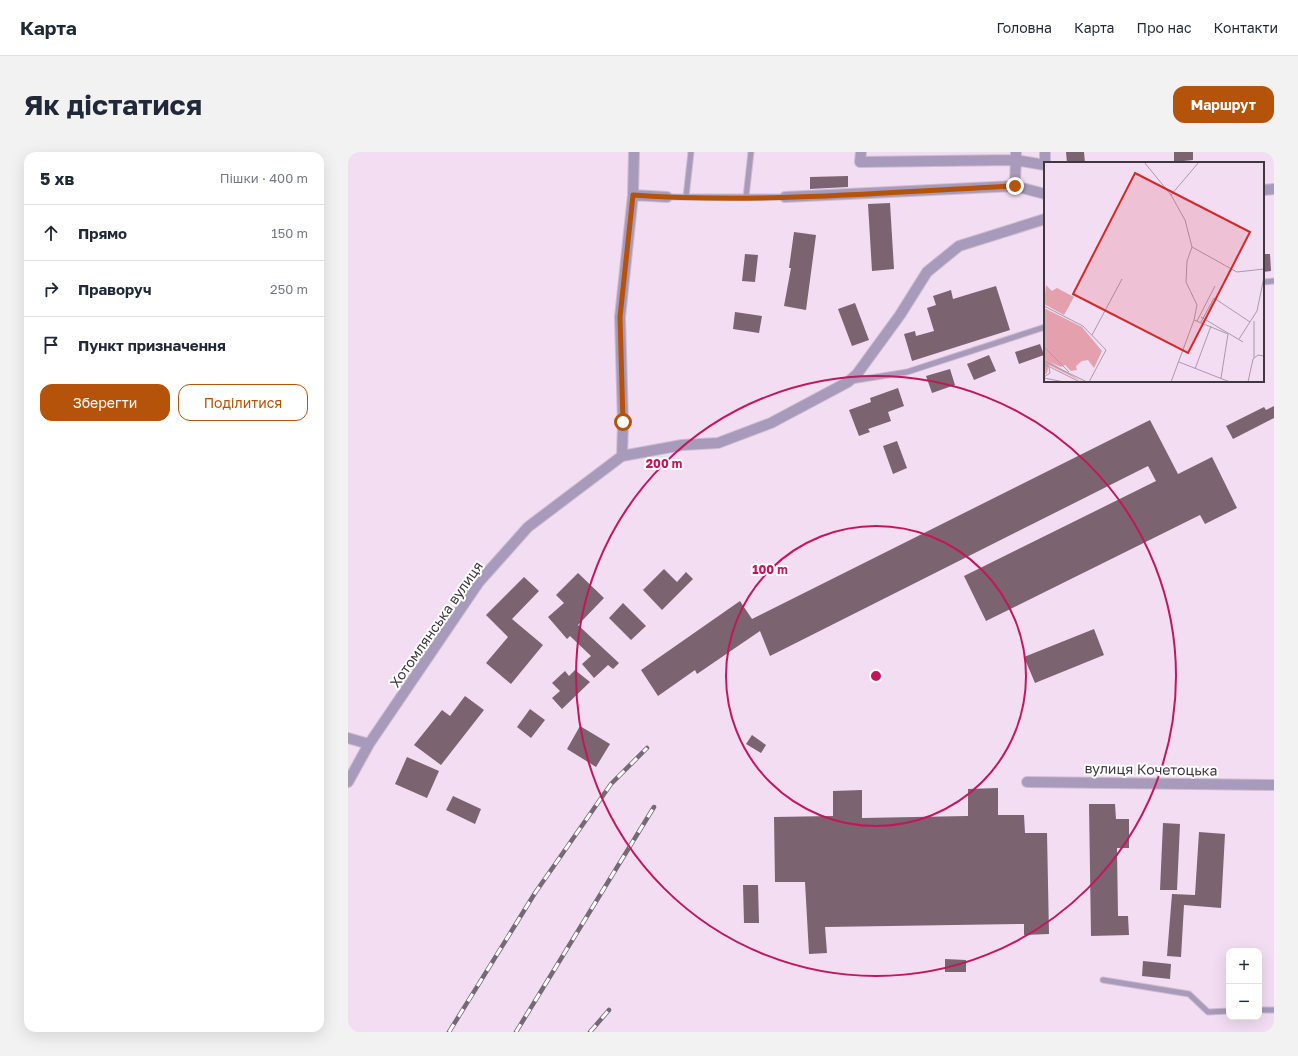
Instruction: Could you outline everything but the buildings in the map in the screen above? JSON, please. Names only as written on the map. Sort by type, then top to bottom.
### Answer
[{"type":"street","points":[[622,456],[623,422],[620,317],[633,195],[634,152]]},
{"type":"street","points":[[861,152],[860,162],[1015,156],[1044,164]]},
{"type":"street","points":[[1015,156],[1015,186]]},
{"type":"street","points":[[785,197],[1015,186],[1044,194]]},
{"type":"street","points":[[1264,190],[1274,189]]},
{"type":"street","points":[[633,195],[667,197]]},
{"type":"street","name":"Хотомлянська вулиця","points":[[348,782],[369,744],[479,582],[528,527],[622,456],[682,445],[718,443],[771,423],[848,382],[857,374],[900,315],[927,272],[959,246],[1044,219]]},
{"type":"street","points":[[348,738],[369,744]]},
{"type":"street","name":"вулиця Кочетоцька","points":[[1027,782],[1274,785]]},
{"type":"lane","points":[[686,197],[691,152]]},
{"type":"lane","points":[[746,197],[751,152]]},
{"type":"lane","points":[[667,197],[785,197]]},
{"type":"lane","points":[[1264,282],[1274,281]]},
{"type":"lane","points":[[848,382],[907,372],[1044,327]]},
{"type":"lane","points":[[1103,980],[1189,994],[1208,1012],[1226,1011]]},
{"type":"lane","points":[[1262,1010],[1274,1010]]},
{"type":"railway","points":[[449,1032],[535,893],[611,784],[647,748]]},
{"type":"railway","points":[[516,1032],[654,807]]},
{"type":"railway","points":[[590,1032],[609,1010]]},
{"type":"route","points":[[623,422],[620,317],[633,195],[667,197],[785,197],[1015,186]]}]
